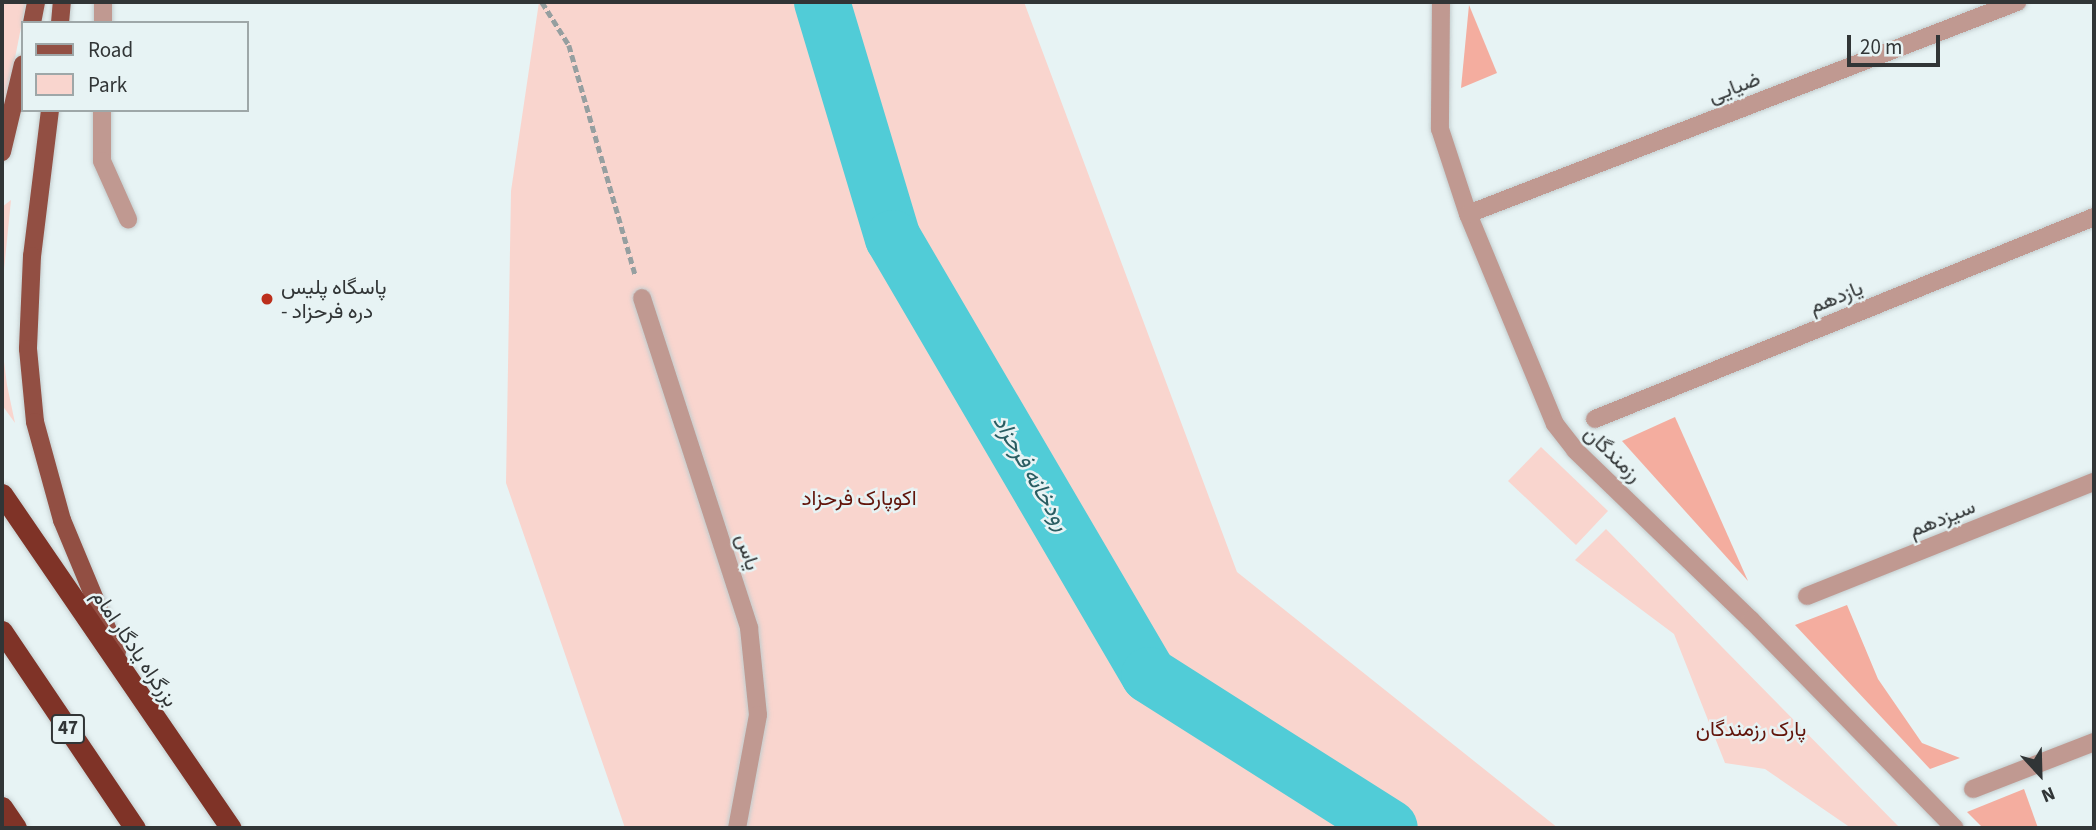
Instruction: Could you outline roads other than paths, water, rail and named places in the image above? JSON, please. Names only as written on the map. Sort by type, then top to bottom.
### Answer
[{"type":"highway","name":"بزرگراه یادگار امام","points":[[2,494],[134,691],[231,828]]},
{"type":"highway","name":"47","points":[[2,631],[135,828]]},
{"type":"highway","points":[[2,807],[16,828]]},
{"type":"main road","points":[[32,21],[36,2]]},
{"type":"main road","points":[[60,21],[62,2]]},
{"type":"main road","points":[[2,152],[21,72]]},
{"type":"main road","points":[[50,112],[32,256],[28,349],[35,422],[62,520],[134,691]]},
{"type":"street","points":[[103,2],[103,21]]},
{"type":"street","name":"رزمندگان","points":[[1441,2],[1437,110],[1468,214],[1562,436],[1955,828]]},
{"type":"street","name":"ضیایی","points":[[1468,214],[2017,2]]},
{"type":"street","points":[[102,112],[102,161],[128,219]]},
{"type":"street","name":"یازدهم","points":[[1595,419],[2094,217]]},
{"type":"street","name":"یاس","points":[[642,298],[749,628],[758,715],[737,828]]},
{"type":"street","name":"سیزدهم","points":[[1807,596],[2094,482]]},
{"type":"street","points":[[1973,789],[2094,742]]},
{"type":"waterway","name":"رودخانه فرحزاد","points":[[822,2],[893,238],[1149,675],[1390,828]]},
{"type":"place","name":"پاسگاه پلیس - دره فرحزاد","points":[[267,299]]},
{"type":"park label","name":"اکوپارک فرحزاد","points":[[859,498]]},
{"type":"park label","name":"پارک رزمندگان","points":[[1751,729]]}]
